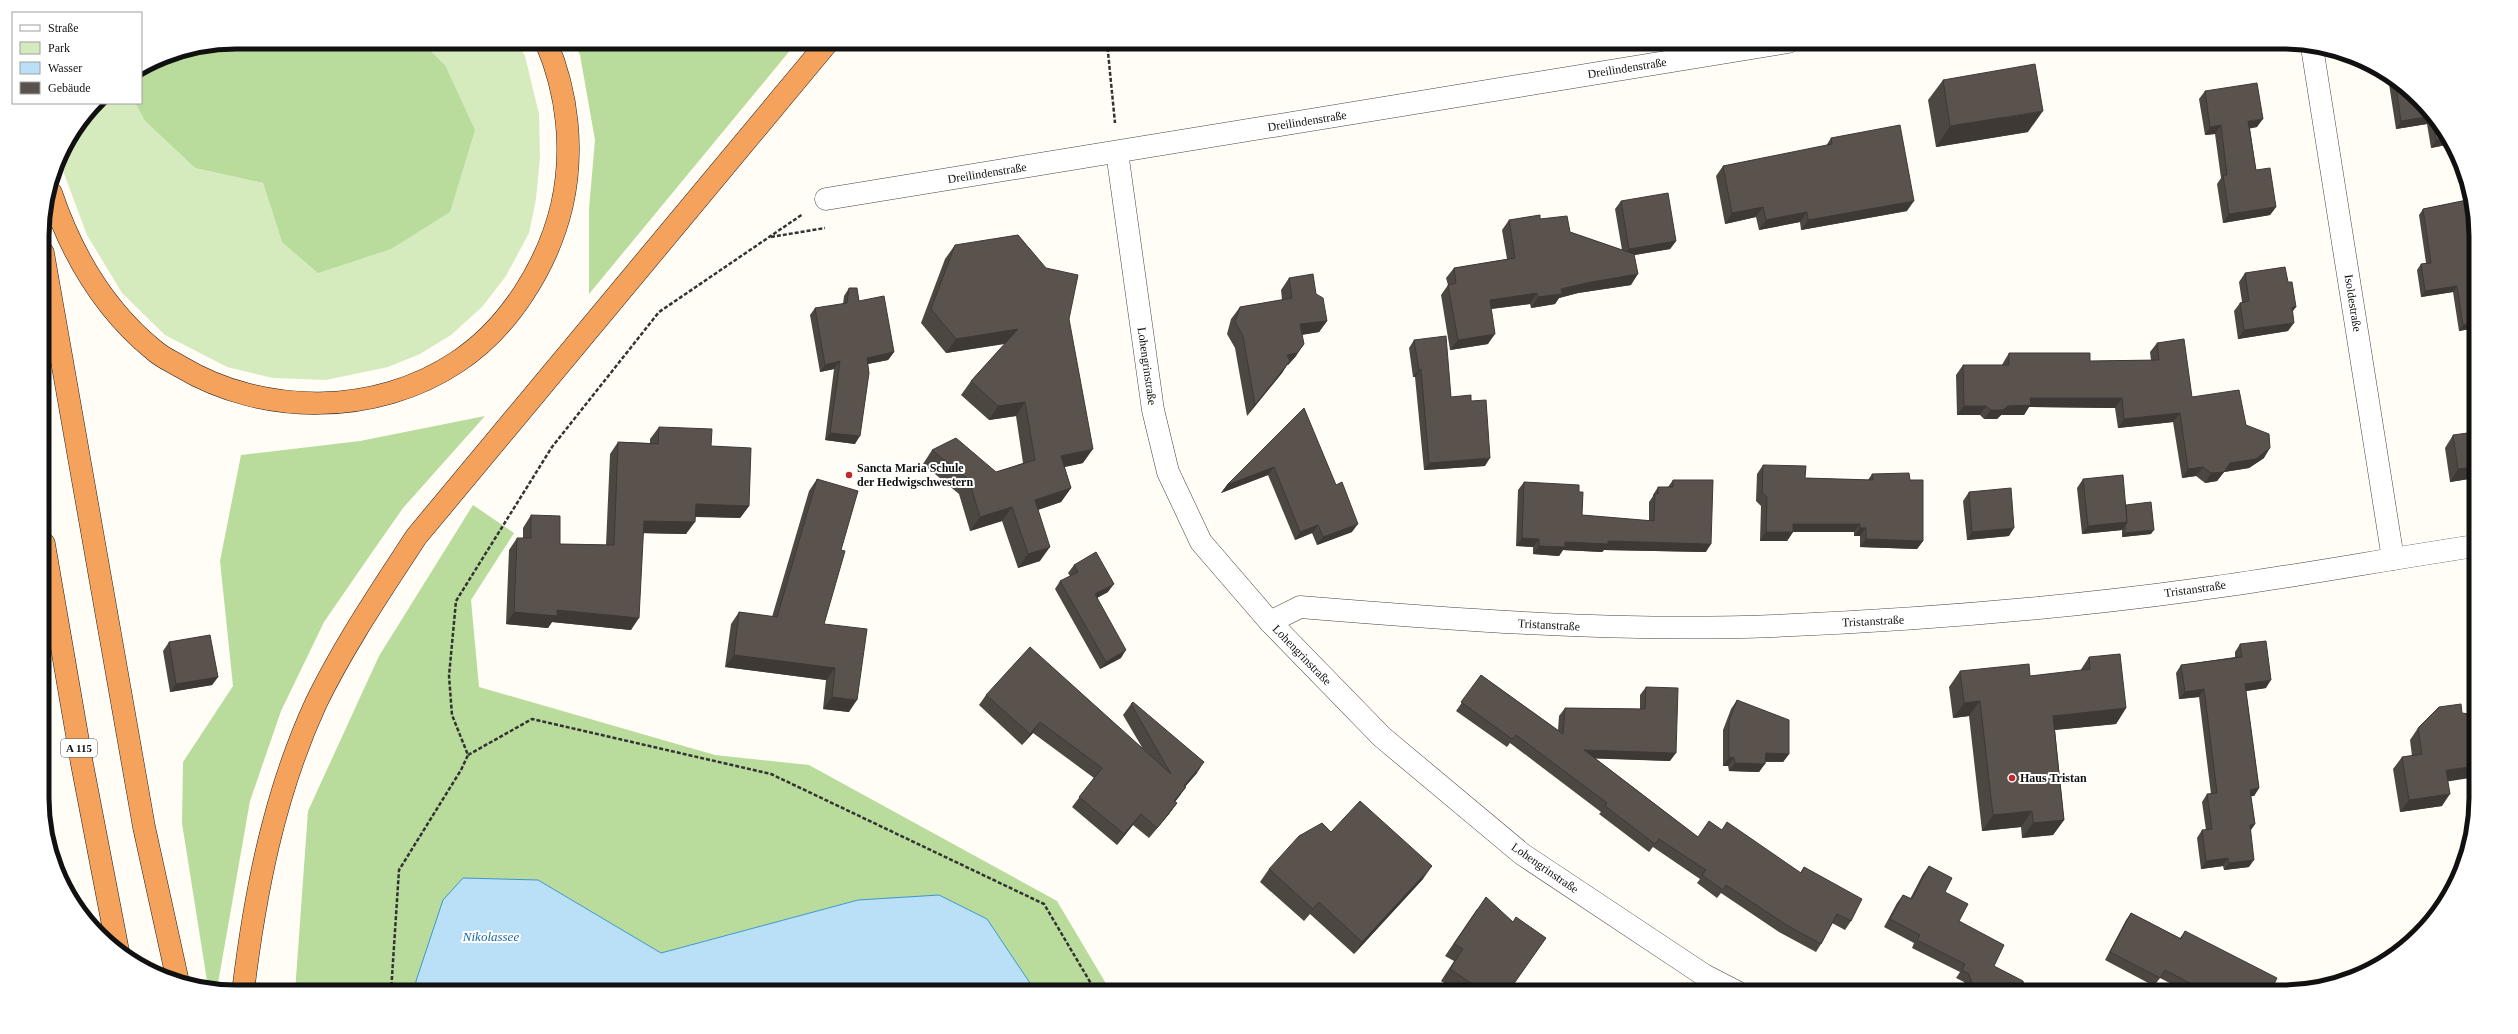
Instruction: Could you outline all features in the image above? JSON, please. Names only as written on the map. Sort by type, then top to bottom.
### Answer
[{"type":"highway","points":[[53,199],[62,227],[101,296],[127,325],[156,353],[225,389],[263,399],[300,404],[344,401],[388,393],[424,380],[457,362],[489,335],[516,303],[533,277],[549,247],[566,184],[568,146],[566,110],[548,49]]},
{"type":"highway","points":[[243,985],[263,863],[287,775],[316,703],[361,620],[416,537],[822,49]]},
{"type":"highway","points":[[49,287],[144,827],[177,975]]},
{"type":"highway","name":"A 115","points":[[49,573],[82,764],[116,941]]},
{"type":"street","name":"Dreilindenstraße","points":[[826,199],[1745,49]]},
{"type":"street","name":"Isoldestraße","points":[[2313,52],[2393,558]]},
{"type":"street","name":"Lohengrinstraße","points":[[1117,152],[1153,410],[1168,472],[1201,542],[1270,622],[1382,737],[1522,854],[1704,975],[1723,985]]},
{"type":"street","name":"Tristanstraße","points":[[1270,622],[1300,607],[1571,626],[1661,628],[1771,626],[1886,621],[2057,607],[2188,591],[2469,547]]},
{"type":"path","points":[[1109,49],[1117,152]]},
{"type":"path","points":[[468,755],[452,715],[450,676],[456,601],[552,447],[659,312],[826,199]]},
{"type":"path","points":[[391,985],[399,870],[468,755],[532,719],[771,774],[1044,904],[1092,985]]},
{"type":"green space","points":[[224,49],[429,49],[445,65],[475,130],[450,212],[391,249],[318,273],[282,242],[263,183],[195,168],[145,121],[136,104],[142,104],[142,75],[153,68],[188,55]]},
{"type":"green space","points":[[429,49],[521,49],[525,56],[539,114],[540,157],[536,199],[529,233],[506,276],[482,307],[451,335],[420,354],[388,367],[326,380],[273,378],[227,367],[165,335],[122,293],[87,235],[62,168],[68,153],[81,132],[95,113],[104,104],[136,104],[145,121],[195,168],[263,183],[282,242],[445,65]]},
{"type":"green space","points":[[577,49],[791,49],[589,294],[589,209],[595,140],[580,55]]},
{"type":"green space","points":[[485,416],[403,508],[324,622],[281,711],[250,801],[218,984],[207,982],[182,823],[183,762],[233,686],[220,561],[241,455],[360,441]]},
{"type":"green space","points":[[473,505],[514,533],[471,600],[479,687],[715,755],[809,765],[1057,901],[1107,985],[1031,985],[987,919],[858,900],[661,953],[538,880],[416,981],[416,985],[296,985],[308,811],[379,656]]},
{"type":"water","name":"Nikolassee","points":[[463,878],[538,880],[661,953],[858,900],[939,895],[987,919],[1031,985],[416,985],[443,900]]},
{"type":"building","points":[[2035,64],[2043,111],[1950,126],[1943,80]]},
{"type":"building","points":[[2257,83],[2263,119],[2248,121],[2256,170],[2270,168],[2276,207],[2229,214],[2223,175],[2227,175],[2221,125],[2210,127],[2205,91]]},
{"type":"building","points":[[2396,88],[2426,117],[2401,121]]},
{"type":"building","points":[[1900,125],[1914,201],[1808,220],[1807,212],[1766,220],[1763,207],[1732,213],[1723,166],[1832,144],[1831,138]]},
{"type":"building","points":[[2434,128],[2441,139],[2436,140]]},
{"type":"building","points":[[1668,193],[1676,241],[1629,249],[1621,201]]},
{"type":"building","points":[[2465,200],[2469,224],[2469,324],[2463,325],[2457,286],[2425,291],[2421,264],[2431,263],[2423,209]]},
{"type":"building","points":[[1540,215],[1540,219],[1567,216],[1570,232],[1634,254],[1638,274],[1561,289],[1562,294],[1538,297],[1537,293],[1490,300],[1495,334],[1458,340],[1448,285],[1456,283],[1454,268],[1515,258],[1509,220]]},
{"type":"building","points":[[1018,235],[1046,268],[1078,275],[1069,319],[1093,449],[1061,456],[1071,488],[1035,500],[1050,547],[1028,554],[1012,507],[980,517],[969,480],[932,450],[956,438],[996,472],[1035,460],[1025,402],[998,406],[971,381],[1018,329],[956,339],[931,309],[955,245]]},
{"type":"building","points":[[2285,267],[2288,282],[2292,282],[2296,307],[2292,307],[2294,323],[2244,330],[2240,303],[2249,301],[2245,273]]},
{"type":"building","points":[[1313,274],[1316,294],[1323,298],[1327,321],[1300,324],[1304,344],[1297,353],[1287,355],[1290,361],[1255,405],[1243,336],[1235,322],[1240,307],[1292,298],[1289,278]]},
{"type":"building","points":[[849,288],[857,288],[859,301],[884,296],[894,352],[867,358],[869,373],[860,436],[830,433],[840,361],[825,365],[815,308],[847,303]]},
{"type":"building","points":[[1446,336],[1451,397],[1471,395],[1471,401],[1486,400],[1490,458],[1429,463],[1421,369],[1419,370],[1414,340]]},
{"type":"building","points":[[2184,339],[2192,397],[2239,390],[2246,425],[2269,434],[2270,448],[2256,459],[2230,463],[2224,472],[2211,473],[2203,467],[2188,469],[2180,413],[2124,419],[2122,398],[2030,398],[2031,405],[2008,406],[2003,410],[1991,410],[1986,406],[1964,406],[1963,365],[2009,365],[2009,353],[2090,353],[2090,361],[2159,360],[2157,343]]},
{"type":"building","points":[[1304,408],[1336,485],[1342,482],[1358,524],[1323,537],[1318,525],[1300,532],[1274,467],[1227,485]]},
{"type":"building","points":[[659,427],[712,429],[711,446],[751,448],[749,506],[696,504],[695,522],[644,521],[639,618],[557,610],[557,616],[514,612],[517,538],[531,538],[531,515],[560,516],[560,544],[614,545],[618,442],[658,444]]},
{"type":"building","points":[[2469,433],[2469,468],[2458,469],[2453,435]]},
{"type":"building","points":[[1763,465],[1806,466],[1805,478],[1873,480],[1872,474],[1909,473],[1910,480],[1923,480],[1923,541],[1866,539],[1866,528],[1860,528],[1860,524],[1793,524],[1793,532],[1766,532],[1767,497],[1762,493]]},
{"type":"building","points":[[2123,475],[2127,522],[2088,526],[2083,479]]},
{"type":"building","points":[[817,479],[858,491],[841,550],[845,551],[824,624],[867,629],[857,700],[832,697],[835,668],[734,655],[739,612],[777,617]]},
{"type":"building","points":[[1673,480],[1713,480],[1711,544],[1608,541],[1608,544],[1565,542],[1565,547],[1539,546],[1539,539],[1522,538],[1524,482],[1579,485],[1579,492],[1583,492],[1582,515],[1654,521],[1655,493],[1658,494],[1658,487],[1673,487]]},
{"type":"building","points":[[2011,488],[2014,528],[1972,532],[1969,492]]},
{"type":"building","points":[[2151,502],[2154,530],[2125,533],[2125,526],[2127,522],[2126,505]]},
{"type":"building","points":[[1096,552],[1114,584],[1095,594],[1126,650],[1106,662],[1060,581],[1078,572],[1074,565]]},
{"type":"building","points":[[210,635],[218,677],[176,684],[169,642]]},
{"type":"building","points":[[2266,641],[2271,680],[2245,684],[2259,788],[2250,790],[2255,824],[2250,825],[2254,860],[2229,863],[2228,858],[2206,861],[2202,830],[2212,829],[2207,794],[2217,793],[2204,689],[2185,692],[2181,665],[2242,657],[2240,644]]},
{"type":"building","points":[[1030,647],[1171,774],[1131,704],[1133,702],[1204,762],[1184,786],[1186,787],[1174,801],[1177,803],[1157,828],[1141,814],[1124,834],[1079,797],[1102,768],[1040,722],[1030,734],[986,695]]},
{"type":"building","name":"Haus Tristan","points":[[2120,654],[2126,708],[2053,716],[2064,820],[2033,823],[2032,811],[1993,815],[1980,701],[1964,703],[1960,671],[2029,664],[2030,676],[2090,669],[2089,657]]},
{"type":"building","points":[[1481,675],[1563,734],[1565,708],[1645,709],[1646,687],[1678,688],[1676,753],[1584,750],[1698,837],[1709,821],[1722,830],[1727,822],[1801,873],[1804,867],[1862,899],[1851,921],[1837,914],[1821,944],[1785,924],[1726,885],[1723,890],[1702,875],[1706,870],[1659,839],[1655,844],[1605,806],[1607,803],[1516,735],[1512,739],[1461,702]]},
{"type":"building","points":[[1737,700],[1789,720],[1789,754],[1766,753],[1765,764],[1735,763],[1734,757],[1729,758],[1729,721]]},
{"type":"building","points":[[2461,704],[2462,713],[2469,714],[2469,767],[2446,770],[2450,794],[2409,800],[2402,757],[2422,754],[2418,728],[2439,707]]},
{"type":"building","points":[[1360,801],[1432,866],[1362,942],[1319,902],[1313,909],[1269,869],[1299,836],[1322,823],[1331,832]]},
{"type":"building","points":[[1929,866],[1952,878],[1945,892],[1968,904],[1959,921],[2004,945],[1994,966],[2023,981],[2024,985],[1973,985],[1969,974],[1962,970],[1965,964],[1917,940],[1920,935],[1890,919],[1903,895],[1912,899]]},
{"type":"building","points":[[1486,897],[1513,922],[1516,917],[1546,938],[1513,985],[1474,985],[1450,969],[1463,949],[1454,944]]},
{"type":"building","points":[[2131,913],[2181,939],[2185,931],[2277,978],[2274,985],[2194,985],[2165,970],[2160,978],[2110,952]]},
{"type":"place","name":"Sancta Maria Schule der Hedwigschwestern","points":[[849,475]]},
{"type":"place","name":"Haus Tristan","points":[[2012,778]]}]
